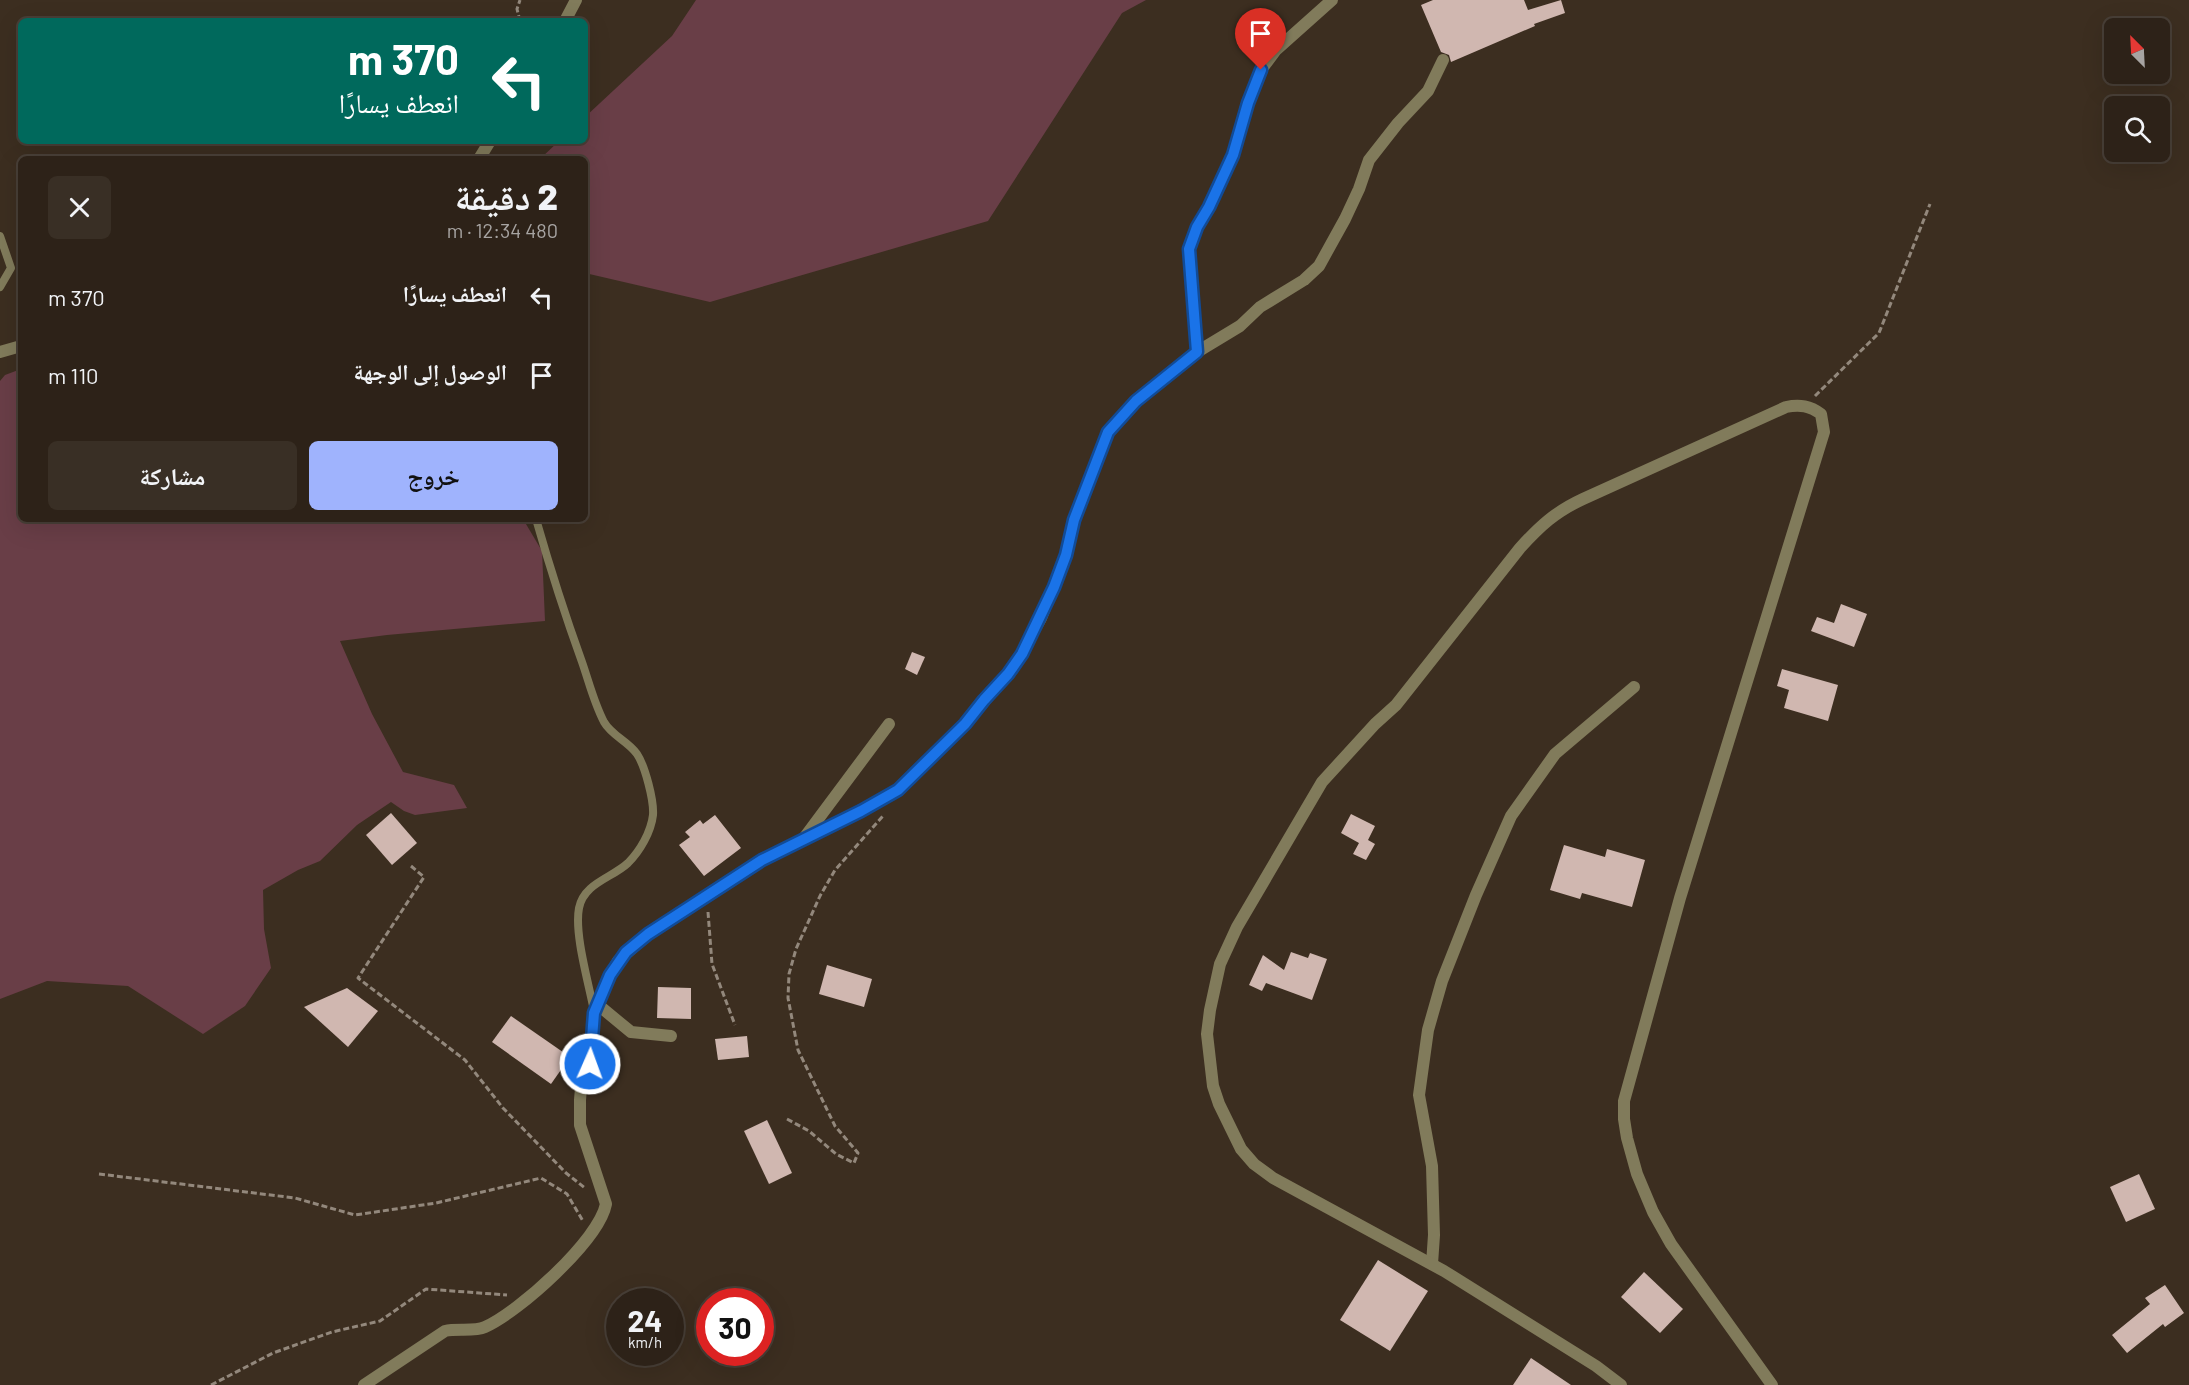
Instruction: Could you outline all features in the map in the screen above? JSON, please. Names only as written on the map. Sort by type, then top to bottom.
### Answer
[{"type":"street","points":[[567,18],[576,0]]},
{"type":"street","points":[[1197,352],[1189,249],[1197,227],[1233,155],[1248,103],[1261,70],[1276,50],[1332,0]]},
{"type":"street","points":[[364,1385],[434,1336],[455,1328],[482,1328],[496,1321],[530,1297],[578,1250],[591,1234],[606,1204],[580,1125],[579,1100],[590,1064],[595,1008],[610,975],[626,952],[648,934],[762,860],[871,806],[898,790],[965,724],[1022,654],[1054,587],[1066,555],[1074,520],[1108,432],[1136,401],[1197,352],[1240,326],[1260,307],[1305,280],[1318,266],[1350,209],[1370,159],[1398,123],[1428,91],[1443,60]]},
{"type":"street","points":[[0,352],[18,347]]},
{"type":"street","points":[[1621,1385],[1596,1366],[1432,1264],[1273,1178],[1254,1164],[1241,1149],[1219,1104],[1213,1086],[1207,1034],[1210,1010],[1221,964],[1237,927],[1322,782],[1375,724],[1396,705],[1520,548],[1542,524],[1554,514],[1590,495],[1786,407],[1805,405],[1821,414],[1824,432],[1680,898],[1628,1082],[1624,1110],[1627,1138],[1637,1174],[1658,1220],[1671,1244],[1772,1385]]},
{"type":"street","points":[[1432,1264],[1434,1235],[1432,1166],[1419,1095],[1428,1030],[1442,981],[1476,895],[1511,816],[1555,754],[1634,687]]},
{"type":"street","points":[[804,839],[889,724]]},
{"type":"street","points":[[595,1008],[631,1032],[670,1036]]},
{"type":"lane","points":[[0,236],[12,268],[0,287]]},
{"type":"lane","points":[[537,522],[555,588],[592,695],[605,724],[613,735],[636,753],[647,781],[652,803],[653,816],[643,843],[627,863],[589,889],[579,908],[578,925],[595,1008]]},
{"type":"path","points":[[519,18],[517,9],[520,0]]},
{"type":"path","points":[[1805,405],[1879,333],[1930,204]]},
{"type":"path","points":[[787,1119],[810,1131],[836,1154],[854,1163],[858,1153],[835,1126],[798,1050],[788,998],[789,974],[796,949],[820,896],[835,870],[886,813]]},
{"type":"path","points":[[411,866],[424,877],[358,978],[465,1060],[503,1108],[566,1173],[606,1204]]},
{"type":"path","points":[[708,895],[712,964],[735,1025]]},
{"type":"path","points":[[99,1174],[295,1198],[355,1215],[436,1203],[541,1178],[567,1194],[591,1234]]},
{"type":"path","points":[[210,1385],[273,1353],[332,1332],[380,1321],[426,1289],[530,1297]]},
{"type":"shaded area","points":[[696,0],[1146,0],[1122,13],[988,221],[710,302],[588,274],[588,156],[543,156],[556,144],[588,144],[588,114],[672,36]]},
{"type":"shaded area","points":[[18,370],[18,522],[525,522],[542,551],[545,621],[340,641],[372,714],[403,772],[454,785],[467,808],[415,815],[391,802],[357,825],[320,861],[298,870],[263,890],[264,929],[271,968],[245,1006],[203,1034],[128,986],[47,981],[0,999],[0,381],[5,375]]},
{"type":"building","points":[[1433,0],[1524,0],[1528,10],[1561,0],[1565,13],[1534,24],[1535,26],[1451,62],[1449,55],[1441,52],[1421,5]]},
{"type":"building","points":[[1841,604],[1867,614],[1854,647],[1811,631],[1817,617],[1834,623]]},
{"type":"building","points":[[912,652],[925,657],[917,675],[905,669]]},
{"type":"building","points":[[1782,669],[1838,685],[1828,721],[1784,708],[1789,690],[1777,686]]},
{"type":"building","points":[[391,813],[417,843],[392,865],[366,835]]},
{"type":"building","points":[[1351,814],[1375,826],[1368,840],[1375,844],[1366,860],[1353,854],[1359,843],[1341,833]]},
{"type":"building","points":[[715,815],[741,848],[704,876],[679,845],[690,837],[685,832],[700,820],[703,824]]},
{"type":"building","points":[[1564,845],[1605,857],[1607,849],[1645,860],[1632,907],[1582,893],[1580,899],[1550,890]]},
{"type":"building","points":[[1291,952],[1308,958],[1310,953],[1327,959],[1312,1000],[1266,983],[1262,991],[1249,985],[1263,955],[1284,970]]},
{"type":"building","points":[[827,965],[872,979],[864,1007],[819,994]]},
{"type":"building","points":[[658,987],[691,988],[691,1019],[657,1018]]},
{"type":"building","points":[[347,988],[378,1011],[348,1047],[304,1007]]},
{"type":"building","points":[[511,1016],[570,1057],[551,1084],[492,1042]]},
{"type":"building","points":[[747,1036],[749,1057],[718,1060],[715,1039]]},
{"type":"building","points":[[767,1120],[792,1173],[769,1184],[744,1131]]},
{"type":"building","points":[[2139,1174],[2155,1209],[2126,1222],[2110,1187]]},
{"type":"building","points":[[1378,1260],[1428,1291],[1390,1351],[1340,1320]]},
{"type":"building","points":[[1644,1272],[1683,1309],[1660,1333],[1621,1297]]},
{"type":"building","points":[[2165,1285],[2184,1313],[2165,1327],[2163,1324],[2127,1353],[2112,1335],[2150,1304],[2145,1298]]},
{"type":"building","points":[[1531,1358],[1571,1385],[1513,1385]]},
{"type":"route","points":[[590,1064],[594,1013],[598,1000],[618,961],[626,952],[648,934],[762,860],[881,801],[898,790],[965,724],[1015,665],[1041,618],[1054,587],[1066,555],[1074,520],[1108,432],[1136,401],[1197,352],[1189,249],[1197,227],[1233,155],[1248,103],[1261,70]]}]
